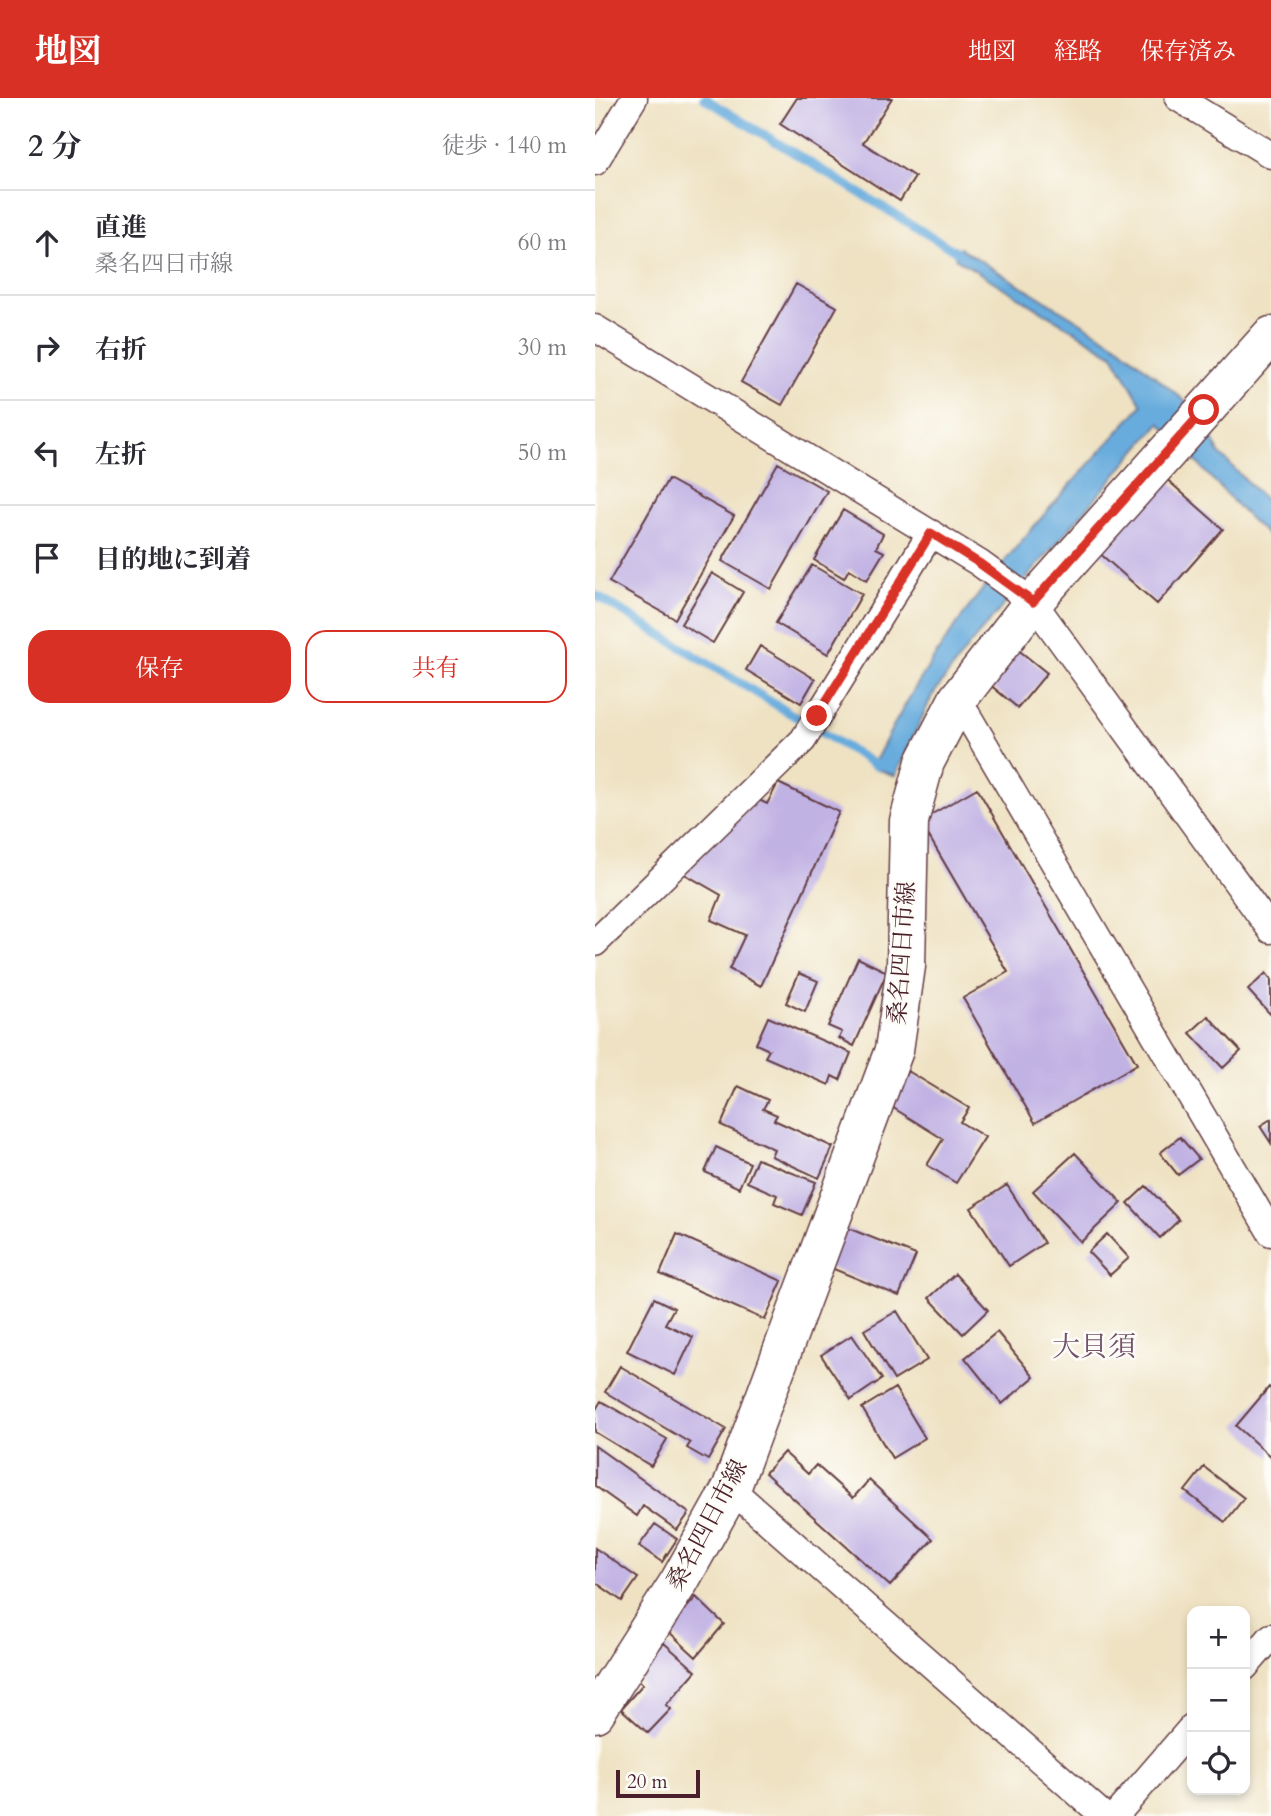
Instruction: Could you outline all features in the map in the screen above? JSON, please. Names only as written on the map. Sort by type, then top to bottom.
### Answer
[{"type":"main road","name":"桑名四日市線","points":[[595,1713],[679,1582],[731,1489],[894,1050],[906,966],[909,821],[925,762],[958,699],[1033,602],[1271,336]]},
{"type":"street","points":[[595,162],[634,98]]},
{"type":"street","points":[[1178,98],[1271,155]]},
{"type":"street","points":[[595,328],[979,563],[1033,602],[1271,930]]},
{"type":"street","points":[[595,943],[811,726],[931,533]]},
{"type":"street","points":[[958,699],[1271,1233]]},
{"type":"street","points":[[731,1489],[1104,1816]]},
{"type":"street","points":[[1250,1661],[1271,1637]]},
{"type":"street","points":[[1115,1816],[1188,1732]]},
{"type":"water","points":[[960,248],[1119,346],[1203,416],[1219,453],[1271,506],[1271,539],[1160,423],[971,643],[932,696],[895,776],[872,767],[935,656],[1002,565],[1142,405],[1113,355],[955,258]]},
{"type":"building","points":[[797,98],[892,98],[863,143],[915,177],[900,201],[780,124]]},
{"type":"building","points":[[796,284],[837,307],[782,405],[741,382]]},
{"type":"building","points":[[778,463],[827,491],[771,589],[722,561]]},
{"type":"building","points":[[1163,476],[1223,529],[1157,604],[1097,551]]},
{"type":"building","points":[[668,479],[734,516],[675,619],[609,582]]},
{"type":"building","points":[[843,510],[883,534],[876,548],[884,552],[867,580],[849,569],[844,578],[814,560]]},
{"type":"building","points":[[812,565],[862,594],[828,654],[776,623]]},
{"type":"building","points":[[712,573],[743,592],[713,643],[681,624]]},
{"type":"building","points":[[760,646],[815,679],[801,703],[746,670]]},
{"type":"building","points":[[1016,648],[1047,673],[1018,708],[988,683]]},
{"type":"building","points":[[778,783],[839,812],[761,986],[729,969],[745,935],[711,920],[721,895],[683,873],[757,799],[767,804]]},
{"type":"building","points":[[977,788],[1137,1064],[1035,1123],[963,998],[1008,972],[920,821]]},
{"type":"building","points":[[858,958],[887,972],[854,1046],[839,1038],[842,1032],[828,1026]]},
{"type":"building","points":[[799,973],[818,981],[805,1012],[786,1003]]},
{"type":"building","points":[[1266,973],[1271,979],[1271,1015],[1248,990]]},
{"type":"building","points":[[1208,1016],[1241,1051],[1223,1068],[1190,1033]]},
{"type":"building","points":[[768,1017],[851,1053],[840,1080],[832,1076],[829,1085],[765,1057],[769,1050],[756,1044]]},
{"type":"building","points":[[908,1071],[969,1108],[960,1122],[985,1137],[956,1183],[927,1165],[943,1139],[887,1104]]},
{"type":"building","points":[[738,1086],[768,1100],[763,1109],[777,1115],[774,1120],[833,1147],[819,1178],[771,1156],[774,1149],[721,1125]]},
{"type":"building","points":[[1271,1119],[1271,1143],[1260,1126]]},
{"type":"building","points":[[1180,1137],[1199,1159],[1178,1175],[1160,1153]]},
{"type":"building","points":[[716,1147],[750,1163],[739,1188],[705,1172]]},
{"type":"building","points":[[1075,1153],[1122,1203],[1081,1242],[1033,1191]]},
{"type":"building","points":[[757,1159],[816,1182],[802,1215],[774,1203],[777,1195],[747,1182]]},
{"type":"building","points":[[1007,1185],[1044,1243],[1009,1266],[971,1208]]},
{"type":"building","points":[[1146,1186],[1179,1220],[1160,1238],[1128,1203]]},
{"type":"building","points":[[840,1225],[916,1255],[899,1296],[824,1265]]},
{"type":"building","points":[[677,1234],[782,1281],[765,1320],[660,1274]]},
{"type":"building","points":[[1107,1234],[1129,1258],[1110,1275],[1088,1252]]},
{"type":"building","points":[[955,1274],[988,1310],[963,1334],[929,1298]]},
{"type":"building","points":[[654,1298],[674,1308],[665,1324],[693,1337],[675,1375],[627,1351]]},
{"type":"building","points":[[897,1311],[927,1360],[894,1380],[864,1330]]},
{"type":"building","points":[[997,1332],[1034,1377],[1002,1404],[965,1358]]},
{"type":"building","points":[[852,1335],[882,1379],[851,1400],[821,1355]]},
{"type":"building","points":[[620,1366],[726,1429],[708,1460],[687,1448],[690,1443],[605,1392]]},
{"type":"building","points":[[1269,1387],[1271,1389],[1271,1457],[1236,1426]]},
{"type":"building","points":[[895,1388],[925,1438],[892,1458],[862,1408]]},
{"type":"building","points":[[601,1401],[667,1439],[651,1466],[595,1432],[595,1411]]},
{"type":"building","points":[[595,1446],[689,1513],[677,1530],[643,1506],[637,1516],[595,1486]]},
{"type":"building","points":[[784,1452],[808,1474],[816,1465],[853,1498],[869,1480],[933,1539],[890,1586],[765,1473]]},
{"type":"building","points":[[1204,1467],[1244,1498],[1225,1522],[1185,1491]]},
{"type":"building","points":[[655,1524],[677,1539],[662,1562],[639,1546]]},
{"type":"building","points":[[595,1548],[638,1578],[622,1601],[595,1582]]},
{"type":"building","points":[[696,1597],[724,1624],[696,1657],[667,1630]]},
{"type":"building","points":[[664,1643],[696,1671],[666,1705],[671,1709],[648,1733],[621,1709],[643,1684],[634,1676]]},
{"type":"waterway","points":[[704,98],[958,253]]},
{"type":"waterway","points":[[595,595],[877,766]]},
{"type":"district","name":"大貝須","points":[[1094,1347]]},
{"type":"route","points":[[817,716],[931,533],[1033,602],[1204,410]]}]
